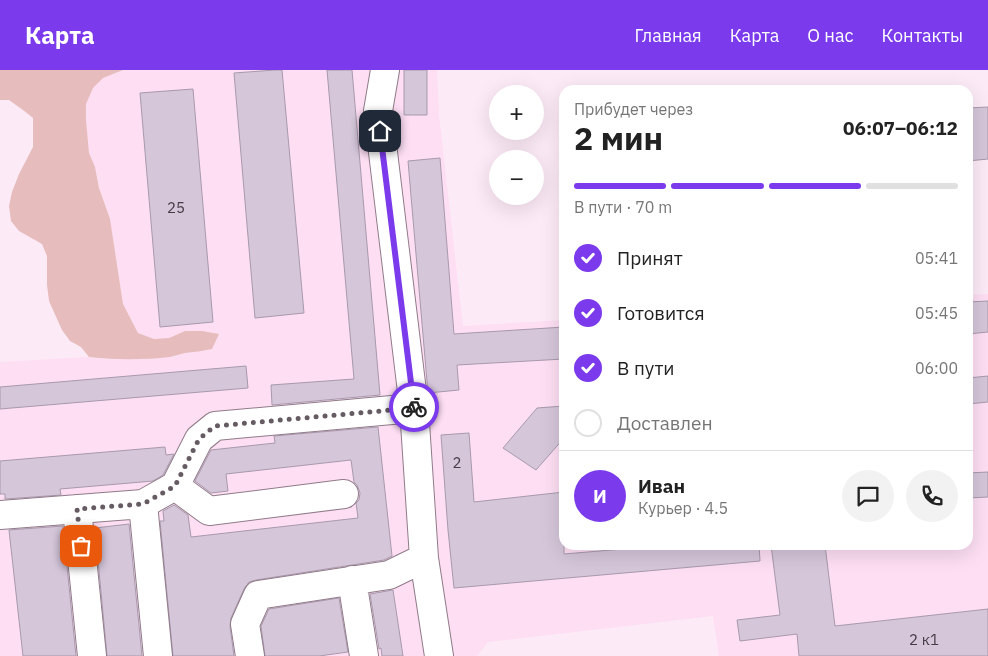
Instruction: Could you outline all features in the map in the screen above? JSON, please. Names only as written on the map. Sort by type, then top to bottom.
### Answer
[{"type":"lane","points":[[384,70],[378,111],[414,408],[424,558],[439,656]]},
{"type":"lane","points":[[0,515],[143,504],[175,486],[199,439],[215,426],[414,408]]},
{"type":"lane","points":[[175,486],[209,511],[344,494]]},
{"type":"lane","points":[[143,504],[158,656]]},
{"type":"lane","points":[[77,509],[92,656]]},
{"type":"lane","points":[[250,656],[245,624],[258,595],[388,575],[424,558]]},
{"type":"lane","points":[[352,580],[364,656]]},
{"type":"shaded area","points":[[0,70],[123,70],[103,78],[93,88],[86,104],[86,120],[89,153],[110,219],[123,304],[138,333],[154,339],[169,338],[185,331],[219,334],[212,349],[160,358],[109,359],[89,357],[81,347],[70,341],[62,330],[49,301],[47,256],[42,244],[19,231],[11,221],[9,206],[12,192],[33,147],[33,118],[9,100],[0,100]]},
{"type":"shaded area","points":[[123,70],[437,70],[439,115],[463,326],[559,320],[559,550],[973,550],[973,295],[988,294],[988,656],[719,656],[713,616],[488,642],[477,656],[0,656],[0,362],[89,357],[144,359],[172,357],[198,352],[185,331],[169,338],[154,339],[138,333],[123,304],[110,220],[99,188],[95,167],[89,153],[86,120],[86,104],[93,88],[103,78]]},
{"type":"building","points":[[282,70],[304,313],[255,318],[234,73]]},
{"type":"building","points":[[327,70],[352,70],[380,395],[272,405],[271,385],[354,379]]},
{"type":"building","points":[[404,70],[427,70],[427,115],[404,115]]},
{"type":"building","points":[[193,89],[213,322],[160,327],[140,93]]},
{"type":"building","points":[[988,107],[988,159],[973,160],[973,108]]},
{"type":"building","points":[[440,158],[454,334],[559,327],[559,359],[457,365],[459,390],[428,393],[408,161]]},
{"type":"building","points":[[988,301],[988,332],[973,334],[973,302]]},
{"type":"building","points":[[246,366],[248,388],[0,409],[0,387]]},
{"type":"building","points":[[988,376],[988,402],[973,404],[973,378]]},
{"type":"building","points":[[559,406],[559,444],[536,470],[503,448],[537,408]]},
{"type":"building","points":[[378,427],[392,556],[384,560],[249,582],[231,618],[230,626],[234,656],[173,656],[160,521],[164,521],[163,511],[174,505],[188,515],[191,537],[358,518],[356,503],[359,500],[360,493],[354,482],[351,460],[226,474],[228,491],[211,493],[195,481],[211,450],[275,443],[274,436]]},
{"type":"building","points":[[469,433],[474,502],[559,493],[559,550],[564,550],[564,554],[611,550],[759,550],[760,561],[454,588],[441,435]]},
{"type":"building","points":[[165,447],[166,455],[174,454],[163,475],[153,481],[60,489],[61,495],[5,499],[5,494],[0,494],[0,461]]},
{"type":"building","points":[[988,472],[988,497],[973,498],[973,473]]},
{"type":"building","points":[[129,524],[142,656],[107,656],[95,528]]},
{"type":"building","points":[[63,526],[76,656],[23,656],[9,530]]},
{"type":"building","points":[[772,550],[826,550],[835,626],[988,609],[988,656],[799,656],[797,634],[740,641],[737,620],[780,615]]},
{"type":"building","points":[[393,590],[403,656],[382,656],[381,648],[379,649],[370,594]]},
{"type":"building","points":[[339,598],[348,652],[319,656],[265,656],[261,626],[269,609]]},
{"type":"way so far","points":[[81,546],[77,509],[143,504],[175,486],[199,439],[215,426],[414,407]]},
{"type":"route","points":[[380,131],[414,407]]}]
